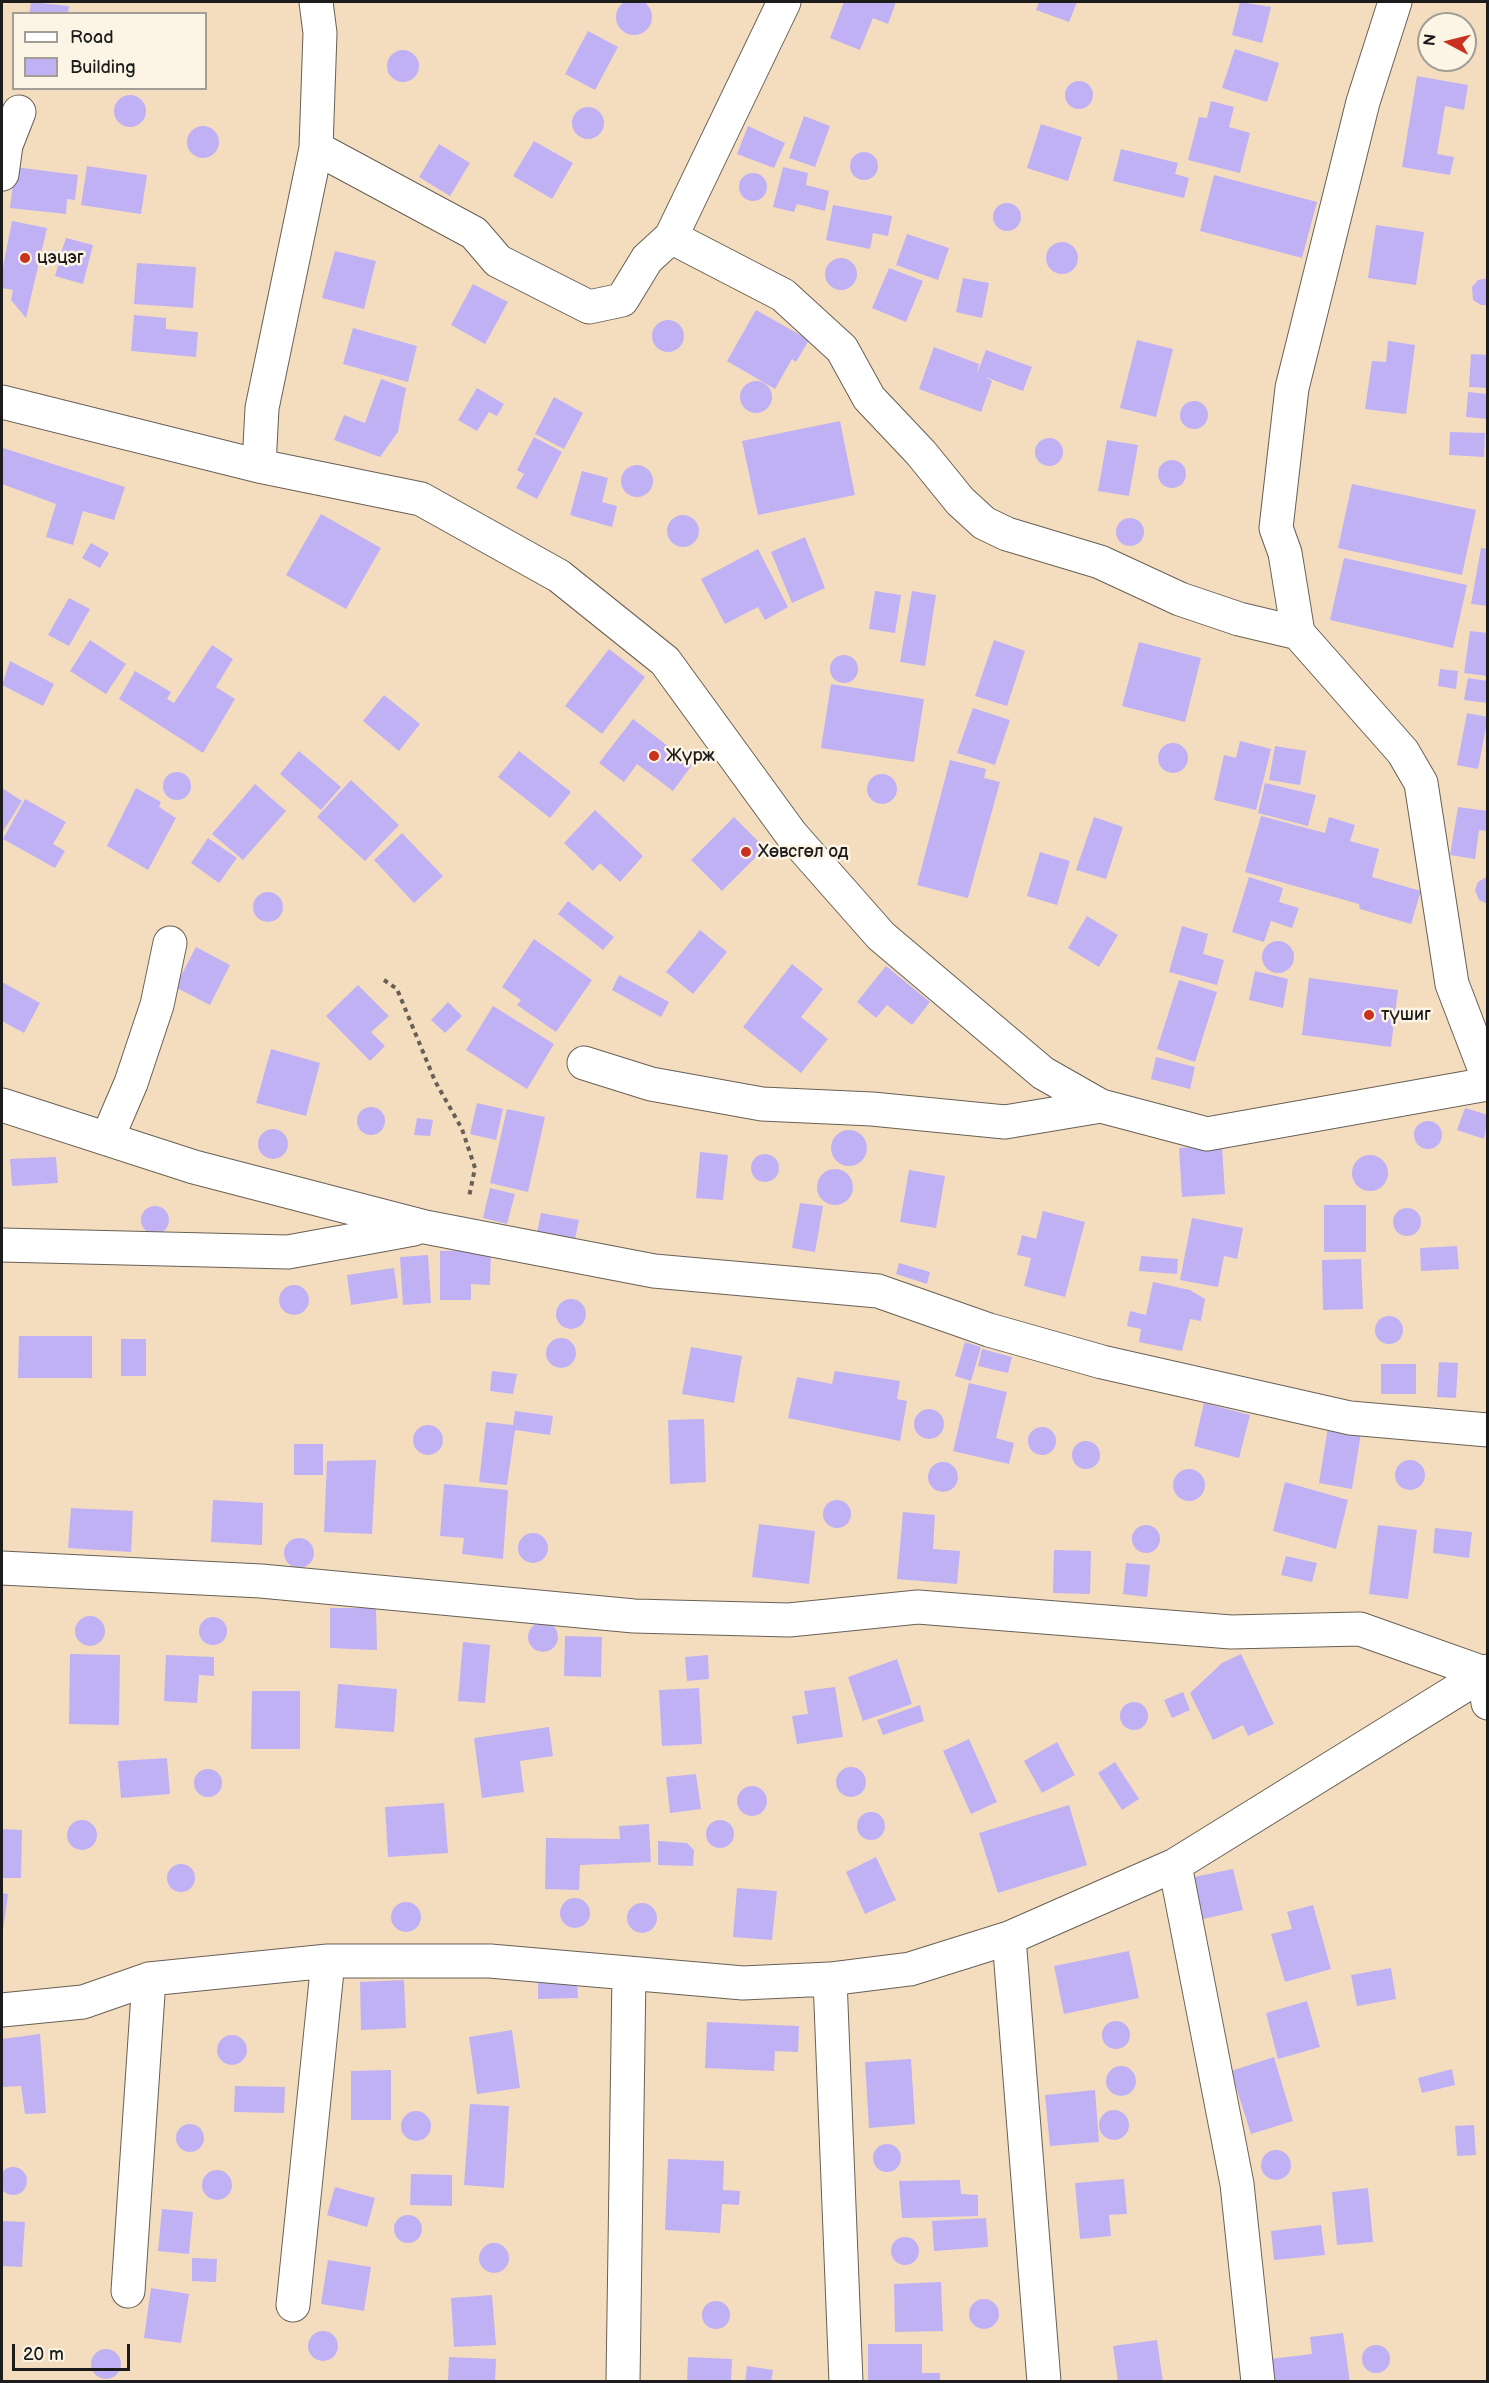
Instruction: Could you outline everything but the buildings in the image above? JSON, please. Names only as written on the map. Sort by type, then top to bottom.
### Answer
[{"type":"street","points":[[259,466],[262,408],[316,148],[320,33],[316,2]]},
{"type":"street","points":[[316,148],[474,233],[498,261],[589,307],[622,300],[647,259],[671,237],[784,2]]},
{"type":"street","points":[[1395,2],[1363,102],[1292,388],[1276,528],[1285,553],[1298,633],[1403,752],[1421,783],[1452,984],[1488,1078]]},
{"type":"street","points":[[2,174],[6,144],[19,112]]},
{"type":"street","points":[[671,237],[783,294],[842,349],[869,398],[921,453],[960,501],[984,524],[1007,534],[1100,562],[1180,599],[1239,619],[1298,633]]},
{"type":"street","points":[[2,402],[259,466],[421,499],[560,576],[665,661],[791,834],[880,936],[1043,1073],[1101,1106],[1207,1134],[1488,1084]]},
{"type":"street","points":[[107,1139],[131,1083],[157,1005],[170,943]]},
{"type":"street","points":[[584,1064],[651,1084],[762,1104],[872,1109],[1005,1122],[1101,1106]]},
{"type":"street","points":[[2,1105],[194,1167],[425,1227],[654,1271],[878,1291],[989,1330],[1102,1362],[1350,1418],[1488,1430]]},
{"type":"street","points":[[2,1245],[288,1252],[425,1227]]},
{"type":"street","points":[[2,1568],[261,1581],[634,1616],[789,1620],[918,1606],[1231,1632],[1360,1629],[1486,1682]]},
{"type":"street","points":[[2,2010],[83,2002],[149,1979],[328,1961],[490,1961],[743,1983],[830,1979],[910,1969],[1009,1938],[1175,1865],[1486,1682]]},
{"type":"street","points":[[1175,1865],[1237,2184],[1258,2382]]},
{"type":"street","points":[[1009,1938],[1044,2382]]},
{"type":"street","points":[[293,2305],[328,1961]]},
{"type":"street","points":[[623,2382],[629,1973]]},
{"type":"street","points":[[128,2291],[149,1979]]},
{"type":"street","points":[[830,1979],[846,2382]]},
{"type":"path","points":[[384,980],[397,989],[435,1081],[462,1129],[475,1168],[469,1198],[458,1232]]},
{"type":"place","name":"цэцэг","points":[[25,258]]},
{"type":"place","name":"Жүрж","points":[[654,756]]},
{"type":"place","name":"Хөвсгөл од","points":[[746,852]]},
{"type":"place","name":"түшиг","points":[[1369,1015]]}]
